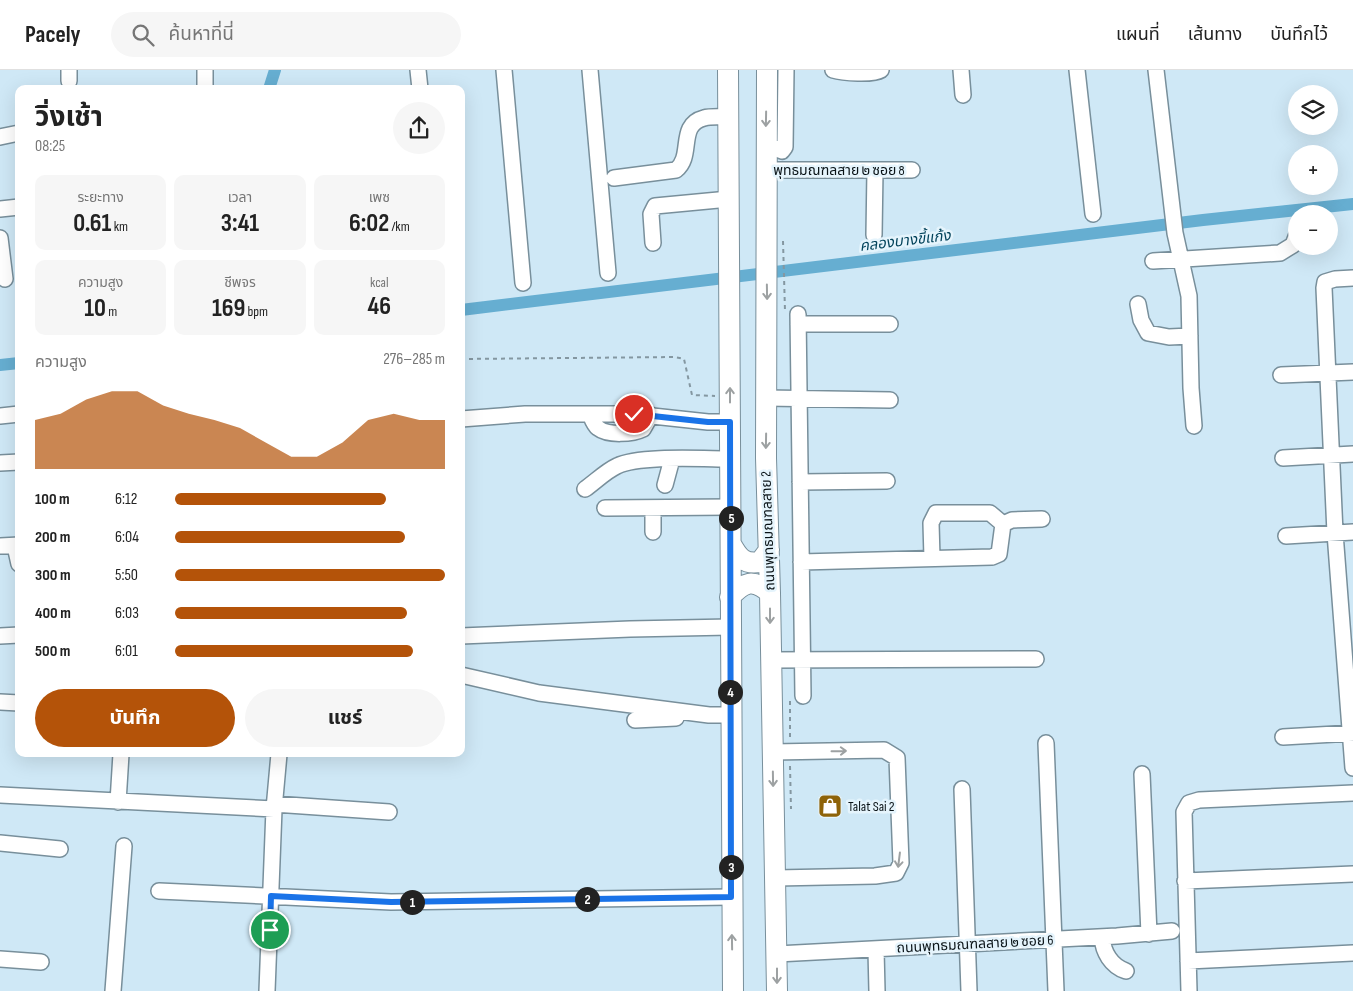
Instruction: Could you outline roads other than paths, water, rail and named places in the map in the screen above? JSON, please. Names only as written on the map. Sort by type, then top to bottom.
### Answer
[{"type":"main road","points":[[728,70],[731,507],[730,718],[733,991]]},
{"type":"main road","points":[[728,159],[739,70]]},
{"type":"main road","name":"ถนนพุทธมณฑลสาย 2","points":[[767,70],[766,243],[768,340],[766,458],[777,991]]},
{"type":"main road","points":[[731,544],[738,557],[749,562],[760,562],[769,550]]},
{"type":"main road","points":[[730,597],[739,587],[747,583],[763,586],[770,593]]},
{"type":"street","points":[[205,70],[205,85]]},
{"type":"street","points":[[418,70],[420,85]]},
{"type":"street","points":[[504,70],[523,283]]},
{"type":"street","points":[[590,70],[608,273]]},
{"type":"street","points":[[766,146],[782,151],[785,147],[786,70]]},
{"type":"street","points":[[833,70],[876,73],[881,70]]},
{"type":"street","points":[[960,70],[963,95]]},
{"type":"street","points":[[1077,70],[1093,214]]},
{"type":"street","points":[[1156,70],[1172,217],[1189,296],[1194,426]]},
{"type":"street","points":[[614,178],[676,170],[681,167],[685,158],[687,133],[693,124],[704,118],[728,117]]},
{"type":"street","points":[[0,137],[15,134]]},
{"type":"street","name":"พุทธมณฑลสาย ๒ ซอย 8","points":[[766,170],[912,170]]},
{"type":"street","points":[[874,234],[875,170]]},
{"type":"street","points":[[653,243],[651,214],[655,206],[660,204],[728,199]]},
{"type":"street","points":[[0,209],[15,207]]},
{"type":"street","points":[[0,238],[8,279]]},
{"type":"street","points":[[1153,261],[1280,253],[1288,248]]},
{"type":"street","points":[[1353,278],[1335,279],[1325,282],[1335,533],[1347,635],[1353,768]]},
{"type":"street","points":[[1138,304],[1141,320],[1148,333],[1169,337],[1190,336]]},
{"type":"street","points":[[803,696],[799,399],[793,316],[890,324]]},
{"type":"street","points":[[1281,375],[1353,372]]},
{"type":"street","points":[[766,398],[890,400]]},
{"type":"street","points":[[0,416],[15,414]]},
{"type":"street","points":[[465,420],[525,414],[590,414],[651,415],[674,419],[730,422]]},
{"type":"street","points":[[1283,458],[1353,454]]},
{"type":"street","points":[[665,485],[672,459]]},
{"type":"street","points":[[585,489],[615,466],[624,463],[672,459],[730,459]]},
{"type":"street","points":[[0,463],[15,462]]},
{"type":"street","points":[[800,482],[887,480]]},
{"type":"street","points":[[605,508],[731,507]]},
{"type":"street","points":[[653,508],[653,532]]},
{"type":"street","points":[[932,558],[931,523],[936,513],[990,513],[1003,524]]},
{"type":"street","points":[[1003,524],[1012,520],[1042,519]]},
{"type":"street","points":[[802,562],[992,557],[1000,554],[1003,524]]},
{"type":"street","points":[[1286,536],[1353,532]]},
{"type":"street","points":[[465,636],[630,628],[730,627]]},
{"type":"street","points":[[0,636],[15,635]]},
{"type":"street","points":[[770,660],[1036,658]]},
{"type":"street","points":[[465,676],[539,694],[730,718]]},
{"type":"street","points":[[0,702],[15,703]]},
{"type":"street","points":[[635,720],[658,718],[730,718]]},
{"type":"street","points":[[1283,737],[1352,733]]},
{"type":"street","points":[[1046,743],[1056,991]]},
{"type":"street","points":[[773,752],[884,750],[897,758],[901,863],[896,873],[875,876],[776,878]]},
{"type":"street","points":[[118,802],[121,757]]},
{"type":"street","points":[[267,991],[274,807],[279,757]]},
{"type":"street","points":[[1142,774],[1149,934]]},
{"type":"street","points":[[962,789],[969,991]]},
{"type":"street","points":[[0,794],[118,802],[389,812]]},
{"type":"street","points":[[1189,991],[1184,812],[1189,803],[1199,800],[1353,794]]},
{"type":"street","points":[[0,843],[60,849]]},
{"type":"street","points":[[112,991],[124,846]]},
{"type":"street","points":[[1185,881],[1353,874]]},
{"type":"street","points":[[159,891],[391,902],[731,897]]},
{"type":"street","name":"ถนนพุทธมณฑลสาย ๒ ซอย 6","points":[[776,954],[1102,937],[1172,931]]},
{"type":"street","points":[[1102,937],[1103,949],[1107,955],[1117,968],[1126,971]]},
{"type":"street","points":[[876,950],[878,991]]},
{"type":"street","points":[[1188,961],[1353,953]]},
{"type":"street","points":[[0,959],[41,962]]},
{"type":"waterway","points":[[270,85],[275,70]]},
{"type":"waterway","name":"คลองบางขี้แก้ง","points":[[465,310],[1203,220],[1353,204]]},
{"type":"waterway","name":"คลองบางขี้แก้ง","points":[[0,365],[15,363]]},
{"type":"place","name":"Talat Sai 2","points":[[830,806]]}]
